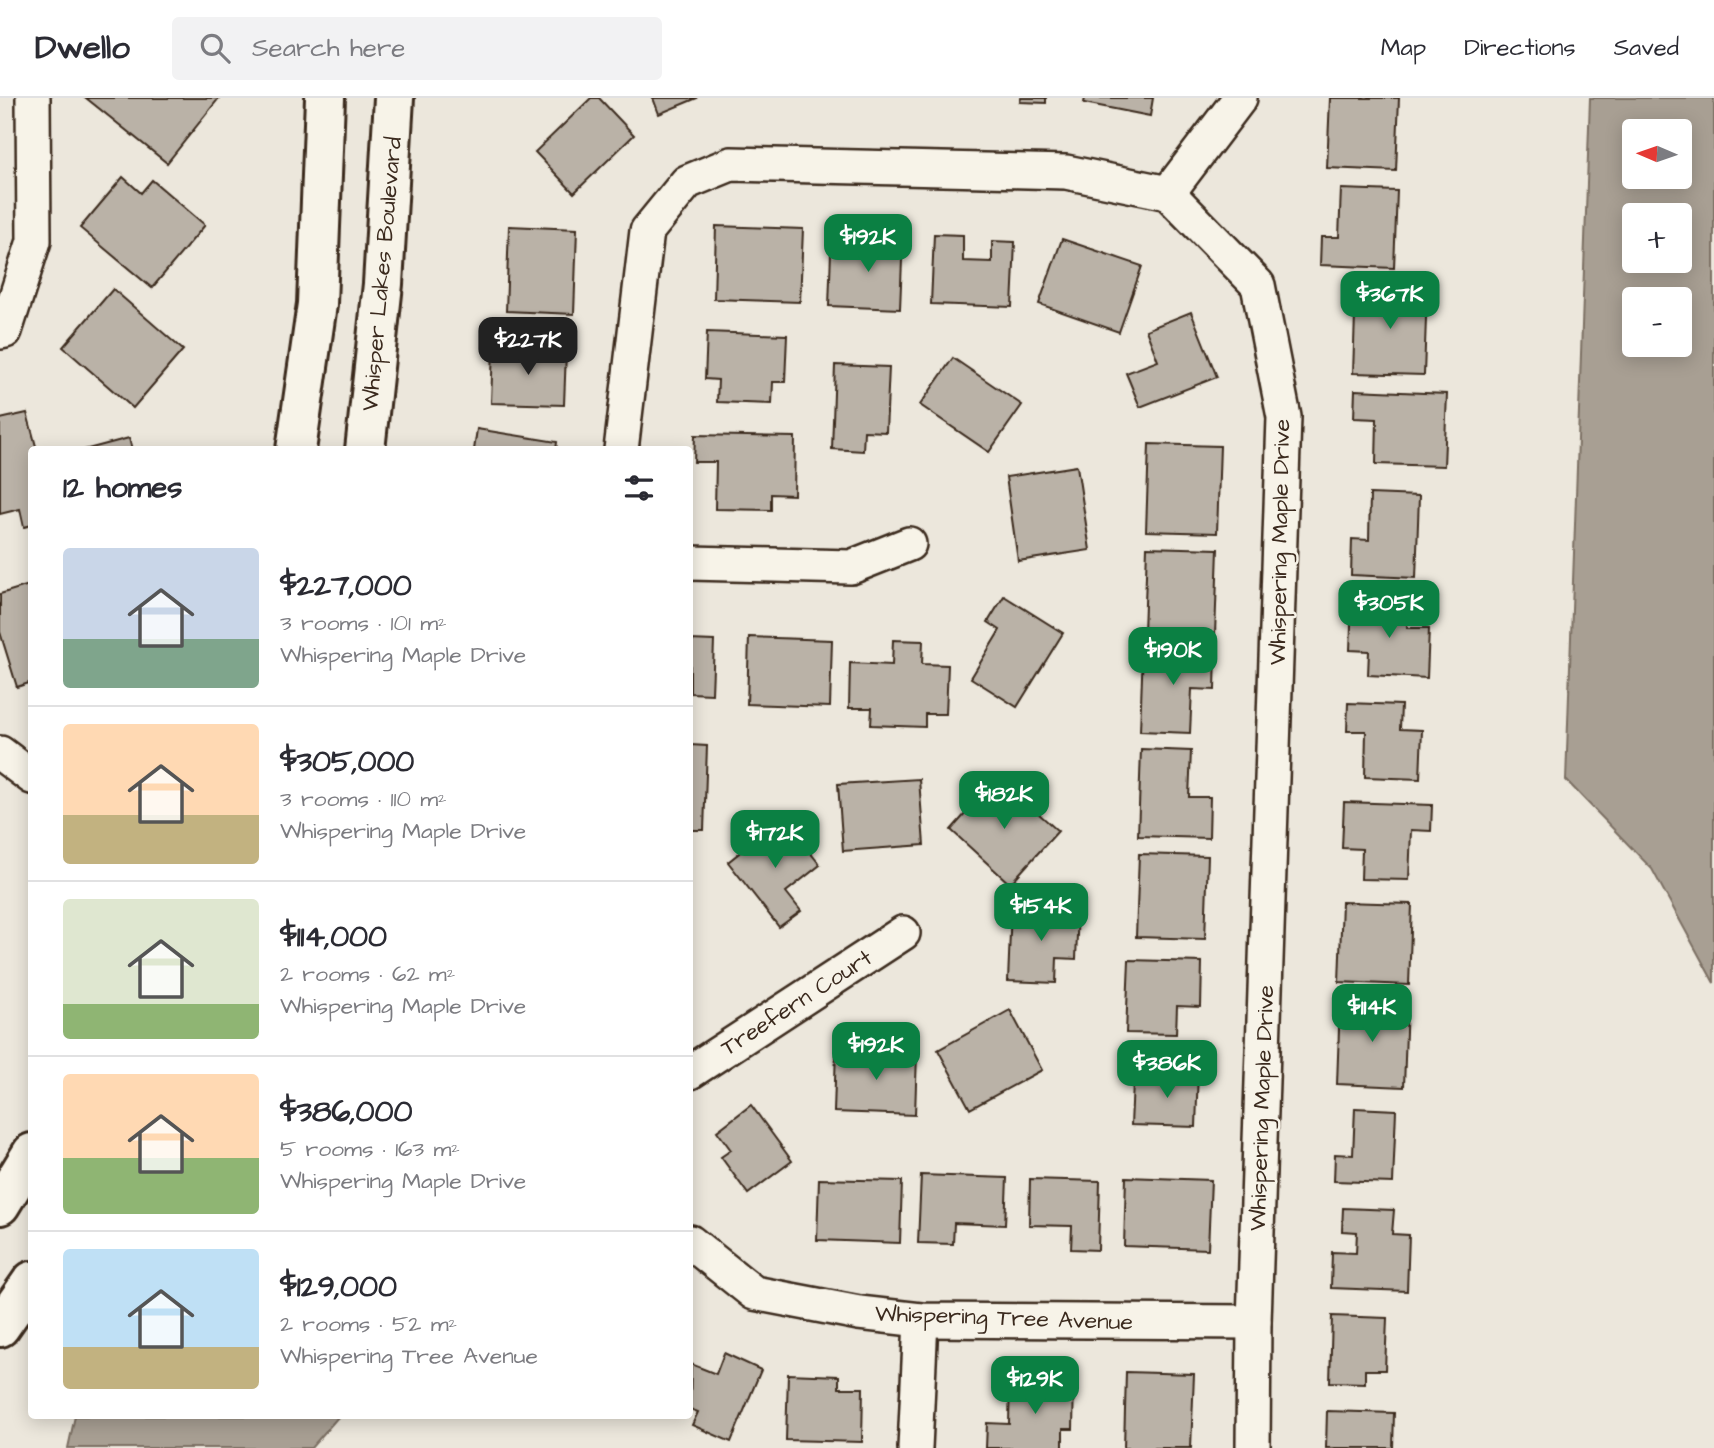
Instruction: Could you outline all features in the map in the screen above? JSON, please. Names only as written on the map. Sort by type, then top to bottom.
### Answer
[{"type":"street","points":[[0,332],[5,331],[34,241],[33,98]]},
{"type":"street","points":[[297,446],[317,304],[325,98]]},
{"type":"street","name":"Whisper Lakes Boulevard","points":[[366,446],[383,284],[394,98]]},
{"type":"street","points":[[621,446],[647,231],[687,182],[731,164],[1052,171],[1168,193],[1240,98]]},
{"type":"street","name":"Whispering Maple Drive","points":[[1168,193],[1258,285],[1284,417],[1254,1322],[1253,1448]]},
{"type":"street","points":[[693,563],[851,567],[909,544]]},
{"type":"street","points":[[0,753],[28,753]]},
{"type":"street","points":[[0,753],[28,773]]},
{"type":"street","name":"Treefern Court","points":[[693,1070],[902,933]]},
{"type":"street","points":[[0,1205],[28,1160]]},
{"type":"street","name":"Whispering Tree Avenue","points":[[693,1244],[754,1293],[859,1313],[921,1320],[1254,1322]]},
{"type":"street","points":[[0,1327],[28,1287]]},
{"type":"street","points":[[915,1448],[921,1320]]},
{"type":"shaded area","points":[[1590,98],[1714,98],[1714,983],[1652,869],[1566,780]]},
{"type":"shaded area","points":[[74,1419],[336,1419],[311,1448],[68,1448]]},
{"type":"building","points":[[86,98],[219,98],[167,163]]},
{"type":"building","points":[[591,98],[599,98],[634,135],[574,193],[535,152]]},
{"type":"building","points":[[653,98],[697,98],[659,114]]},
{"type":"building","points":[[1021,98],[1046,98],[1046,103],[1020,102]]},
{"type":"building","points":[[1085,98],[1153,98],[1150,116],[1084,103]]},
{"type":"building","points":[[1330,98],[1399,98],[1396,171],[1327,168]]},
{"type":"building","points":[[123,177],[141,193],[152,180],[205,225],[152,288],[80,228]]},
{"type":"building","points":[[1341,189],[1397,191],[1394,268],[1320,265],[1321,237],[1339,237]]},
{"type":"building","points":[[509,226],[577,229],[574,314],[506,311]]},
{"type":"building","points":[[716,226],[803,229],[800,302],[714,299]]},
{"type":"building","points":[[857,234],[903,235],[900,309],[829,306],[831,252],[857,252]]},
{"type":"building","points":[[934,234],[963,235],[963,261],[992,262],[992,241],[1015,242],[1012,307],[931,304]]},
{"type":"building","points":[[1062,239],[1142,266],[1119,332],[1039,304]]},
{"type":"building","points":[[1356,286],[1427,289],[1424,375],[1353,373]]},
{"type":"building","points":[[113,289],[183,350],[133,408],[63,347]]},
{"type":"building","points":[[1191,312],[1217,377],[1140,407],[1126,373],[1158,361],[1146,330]]},
{"type":"building","points":[[707,332],[787,335],[785,382],[773,382],[772,404],[717,402],[718,380],[705,379]]},
{"type":"building","points":[[493,348],[566,351],[564,405],[491,403]]},
{"type":"building","points":[[953,358],[1022,405],[989,452],[920,405]]},
{"type":"building","points":[[835,365],[889,367],[886,432],[864,431],[863,451],[832,449]]},
{"type":"building","points":[[1355,390],[1447,394],[1444,466],[1376,464],[1377,419],[1354,418]]},
{"type":"building","points":[[27,413],[36,446],[28,446],[28,526],[24,527],[20,509],[0,514],[0,419]]},
{"type":"building","points":[[477,429],[557,442],[556,446],[475,446]]},
{"type":"building","points":[[695,435],[795,437],[794,495],[771,494],[771,510],[715,509],[716,462],[694,462]]},
{"type":"building","points":[[129,438],[131,446],[99,446]]},
{"type":"building","points":[[1149,444],[1220,446],[1217,533],[1146,531]]},
{"type":"building","points":[[1077,466],[1090,550],[1018,561],[1006,477]]},
{"type":"building","points":[[1370,494],[1419,496],[1416,578],[1351,575],[1352,539],[1369,540]]},
{"type":"building","points":[[1147,547],[1218,549],[1215,635],[1144,632]]},
{"type":"building","points":[[28,585],[28,683],[17,687],[0,632],[0,594]]},
{"type":"building","points":[[1004,596],[1063,633],[1017,707],[971,678],[1000,630],[988,622]]},
{"type":"building","points":[[1352,601],[1408,603],[1407,628],[1429,628],[1427,678],[1368,675],[1369,651],[1350,650]]},
{"type":"building","points":[[749,637],[832,640],[830,707],[747,704]]},
{"type":"building","points":[[693,640],[714,641],[712,694],[693,693]]},
{"type":"building","points":[[893,640],[923,641],[922,664],[948,665],[946,714],[925,714],[925,727],[871,725],[872,708],[849,708],[850,663],[892,665]]},
{"type":"building","points":[[1143,649],[1216,651],[1215,690],[1192,689],[1190,733],[1140,731]]},
{"type":"building","points":[[1348,703],[1401,705],[1400,729],[1422,730],[1420,779],[1365,777],[1366,731],[1347,731]]},
{"type":"building","points":[[693,745],[707,746],[704,830],[693,830]]},
{"type":"building","points":[[1141,749],[1191,751],[1189,797],[1210,797],[1209,838],[1138,836]]},
{"type":"building","points":[[998,777],[1058,831],[1010,884],[951,830]]},
{"type":"building","points":[[919,779],[924,845],[843,851],[838,784]]},
{"type":"building","points":[[1344,802],[1432,805],[1431,831],[1411,830],[1409,880],[1361,879],[1362,849],[1342,848]]},
{"type":"building","points":[[783,818],[820,865],[786,892],[801,911],[779,927],[728,862]]},
{"type":"building","points":[[1139,854],[1208,856],[1205,939],[1136,937]]},
{"type":"building","points":[[1342,902],[1412,904],[1409,985],[1339,982]]},
{"type":"building","points":[[1011,908],[1078,910],[1076,959],[1057,958],[1056,983],[1008,981]]},
{"type":"building","points":[[1129,960],[1202,962],[1201,1007],[1177,1006],[1176,1034],[1126,1033]]},
{"type":"building","points":[[1340,1001],[1407,1003],[1404,1087],[1337,1084]]},
{"type":"building","points":[[1010,1010],[1042,1070],[970,1109],[938,1050]]},
{"type":"building","points":[[836,1050],[917,1053],[915,1115],[834,1112]]},
{"type":"building","points":[[1157,1069],[1198,1070],[1196,1127],[1131,1125],[1133,1082],[1157,1082]]},
{"type":"building","points":[[751,1105],[792,1161],[748,1194],[721,1157],[731,1150],[717,1131]]},
{"type":"building","points":[[1355,1108],[1396,1110],[1393,1183],[1334,1181],[1335,1154],[1353,1155]]},
{"type":"building","points":[[921,1175],[1007,1178],[1005,1225],[954,1223],[953,1244],[918,1243]]},
{"type":"building","points":[[1126,1177],[1211,1180],[1208,1249],[1124,1246]]},
{"type":"building","points":[[819,1179],[902,1181],[900,1243],[817,1240]]},
{"type":"building","points":[[1030,1179],[1100,1181],[1098,1250],[1071,1249],[1072,1226],[1029,1225]]},
{"type":"building","points":[[1343,1208],[1394,1210],[1392,1234],[1409,1235],[1407,1291],[1331,1288],[1332,1252],[1356,1253],[1357,1232],[1342,1231]]},
{"type":"building","points":[[1332,1316],[1387,1318],[1385,1370],[1365,1370],[1365,1383],[1330,1382]]},
{"type":"building","points":[[724,1353],[761,1370],[731,1442],[692,1425],[698,1412],[693,1410],[693,1365],[716,1374]]},
{"type":"building","points":[[1126,1372],[1194,1374],[1191,1448],[1124,1448]]},
{"type":"building","points":[[788,1374],[839,1376],[839,1388],[863,1388],[862,1442],[786,1440]]},
{"type":"building","points":[[1010,1379],[1074,1381],[1073,1429],[1063,1429],[1063,1448],[986,1448],[987,1423],[1009,1424]]},
{"type":"building","points":[[1327,1411],[1394,1413],[1393,1448],[1326,1448]]}]
